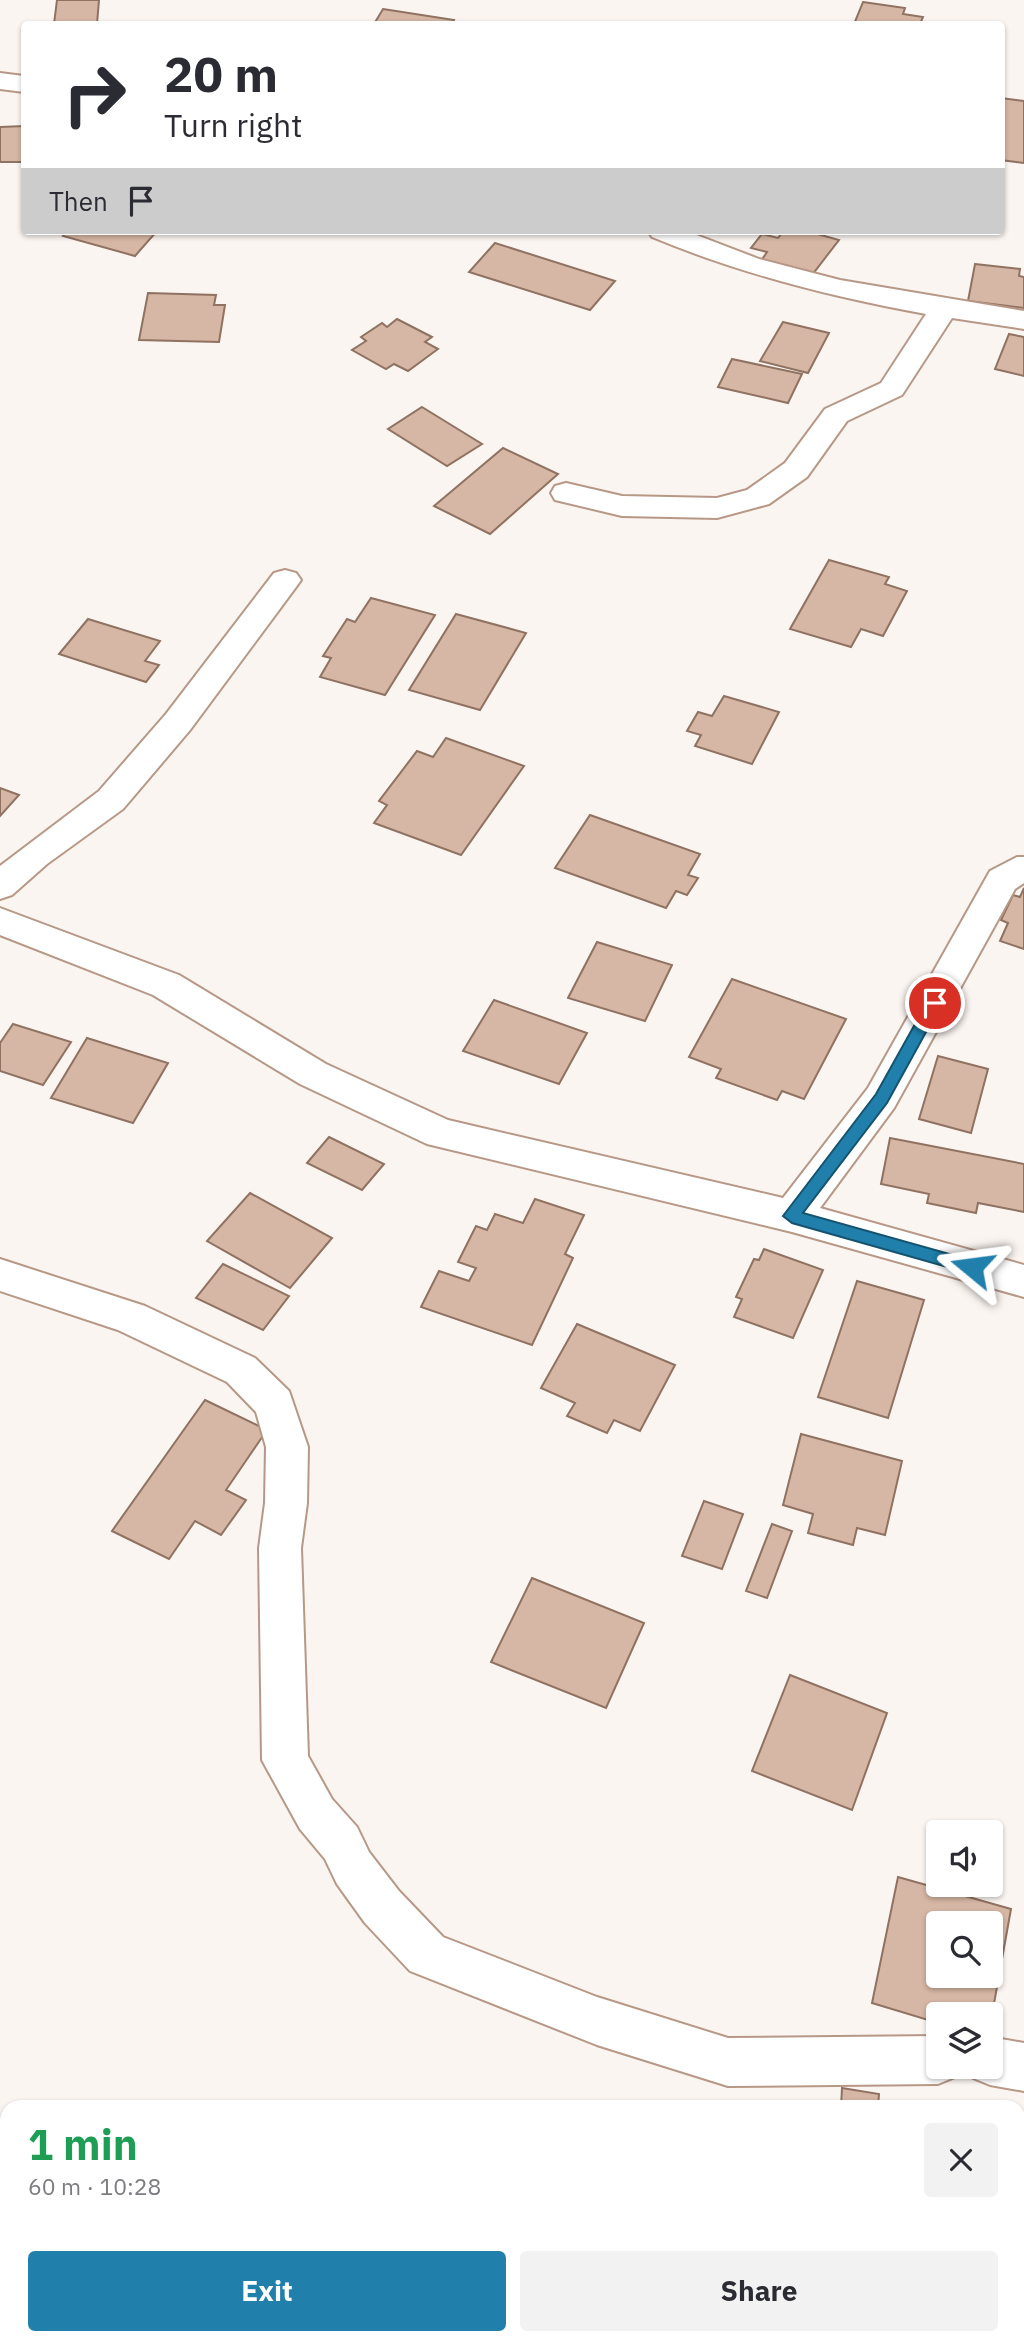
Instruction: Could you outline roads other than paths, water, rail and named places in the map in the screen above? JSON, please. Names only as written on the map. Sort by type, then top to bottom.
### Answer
[{"type":"street","points":[[0,81],[21,83]]},
{"type":"street","points":[[671,235],[798,279],[943,310],[1024,320]]},
{"type":"street","points":[[566,493],[622,506],[717,508],[758,497],[796,470],[836,415],[892,388],[943,310]]},
{"type":"street","points":[[0,886],[35,855],[111,800],[178,722],[285,580]]},
{"type":"street","points":[[792,1216],[881,1098],[1002,880],[1017,870],[1024,870]]},
{"type":"street","points":[[0,921],[166,985],[313,1074],[440,1133],[792,1216],[1024,1281]]},
{"type":"street","points":[[0,1275],[131,1318],[241,1370],[274,1403],[287,1447],[286,1503],[280,1548],[285,1760],[316,1814],[341,1843],[353,1868],[382,1907],[426,1954],[597,2021],[728,2062],[926,2060]]},
{"type":"street","points":[[1003,2063],[1024,2067]]}]
